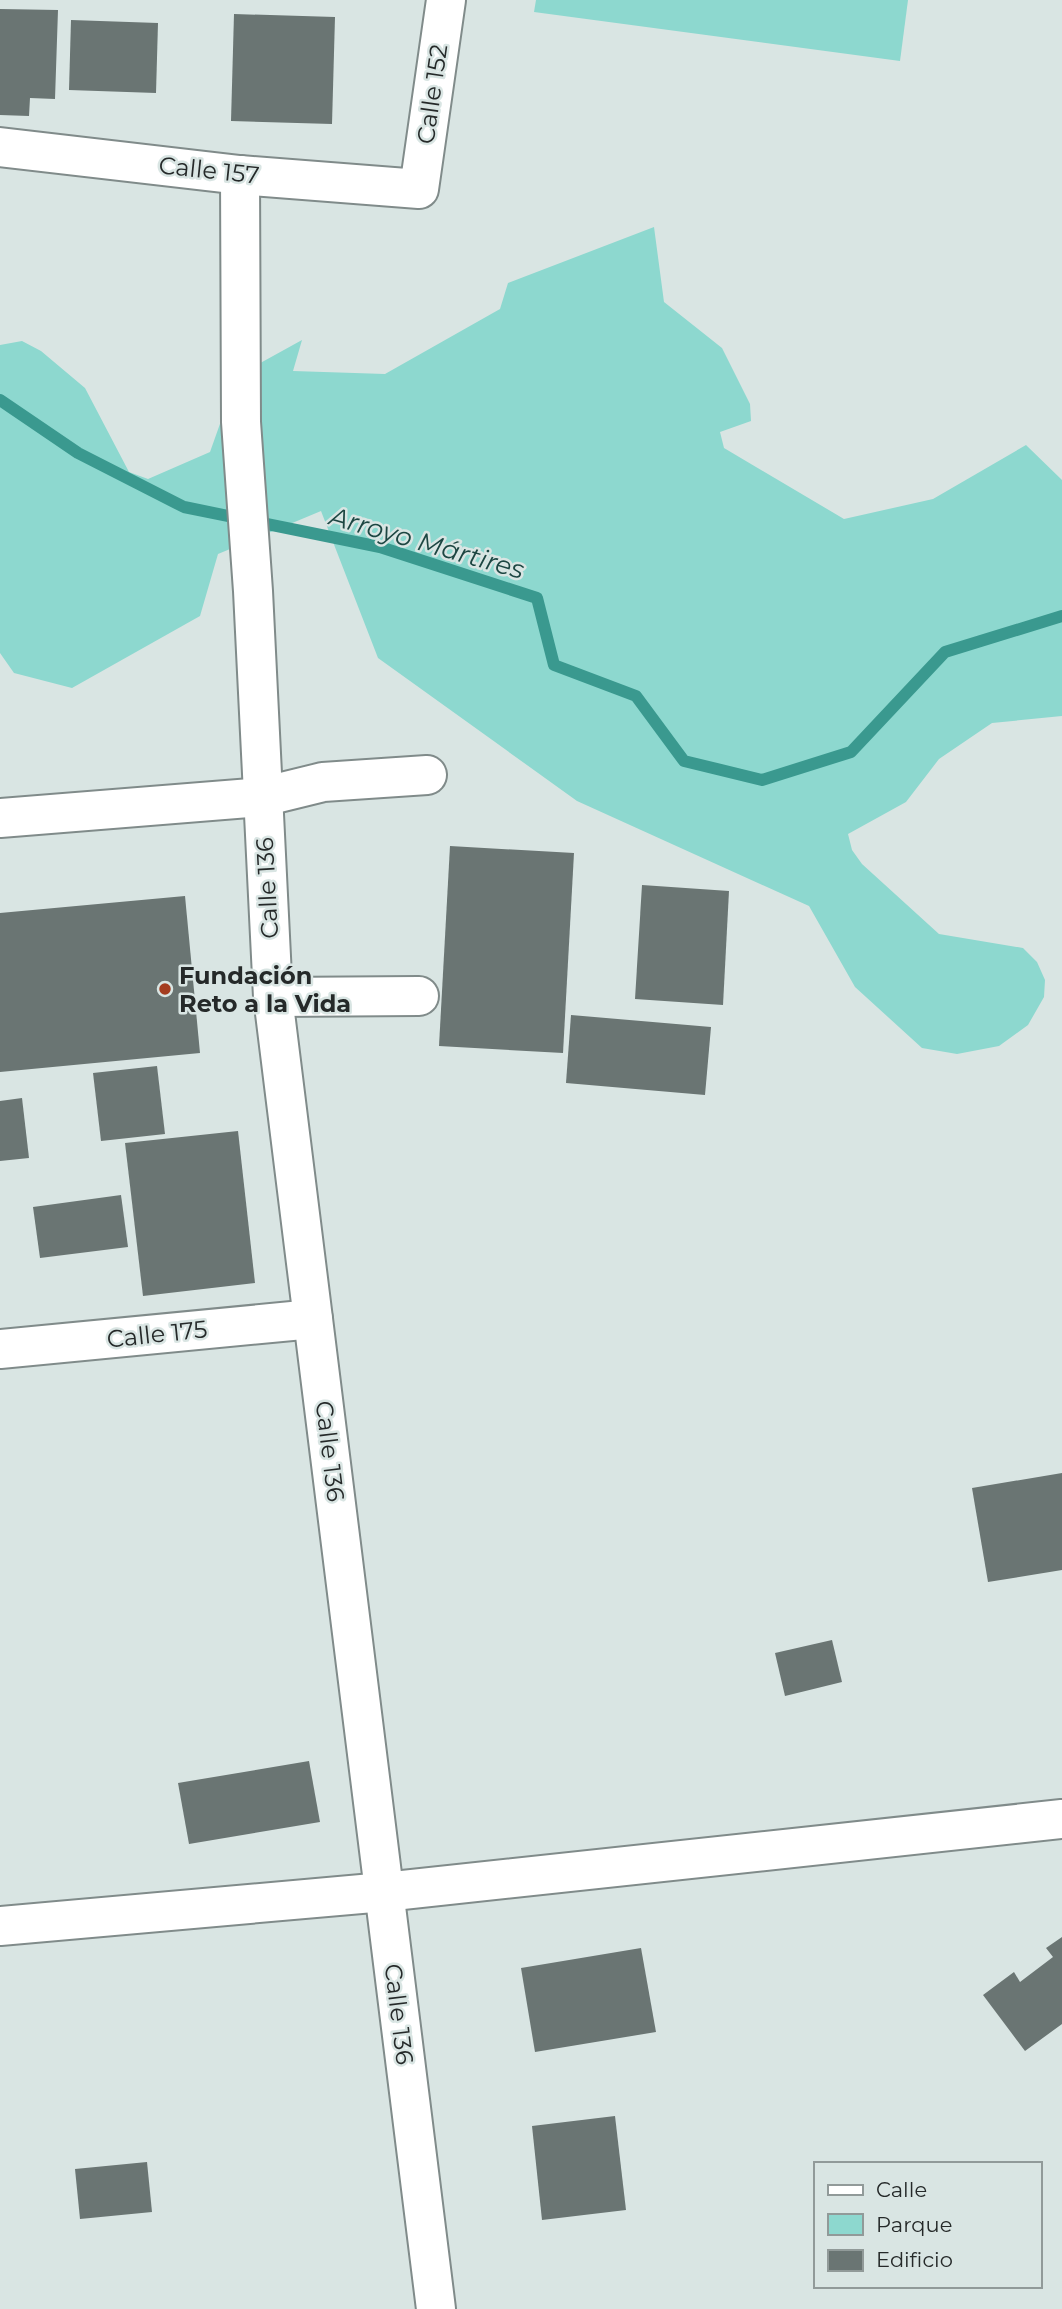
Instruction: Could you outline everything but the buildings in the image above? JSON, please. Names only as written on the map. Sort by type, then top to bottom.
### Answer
[{"type":"street","name":"Calle 152","points":[[419,189],[446,0]]},
{"type":"street","name":"Calle 157","points":[[0,147],[240,175],[419,189]]},
{"type":"street","name":"Calle 136","points":[[240,175],[241,422],[253,591],[273,997],[436,2309]]},
{"type":"street","points":[[0,818],[262,797],[323,782],[426,775]]},
{"type":"street","points":[[273,997],[419,996]]},
{"type":"street","name":"Calle 175","points":[[0,1349],[313,1319]]},
{"type":"street","points":[[0,1926],[384,1892],[1062,1819]]},
{"type":"green space","points":[[536,0],[908,0],[900,61],[534,12]]},
{"type":"green space","points":[[654,227],[664,302],[722,348],[750,404],[751,421],[720,432],[724,448],[844,519],[933,499],[1026,445],[1062,480],[1062,716],[992,723],[939,759],[906,802],[848,834],[852,850],[862,864],[939,934],[1023,948],[1037,962],[1045,980],[1044,997],[1028,1025],[999,1046],[957,1054],[922,1048],[855,987],[809,906],[577,801],[378,658],[321,511],[218,554],[200,616],[72,688],[14,673],[0,653],[0,345],[22,341],[41,351],[85,388],[129,472],[148,479],[210,452],[237,376],[302,340],[293,371],[385,374],[500,309],[508,283]]},
{"type":"waterway","name":"Arroyo Mártires","points":[[0,400],[78,453],[184,507],[380,547],[537,598],[554,665],[636,696],[684,761],[762,780],[851,752],[945,652],[1062,616]]},
{"type":"place","name":"Fundación Reto a la Vida","points":[[165,989]]}]
